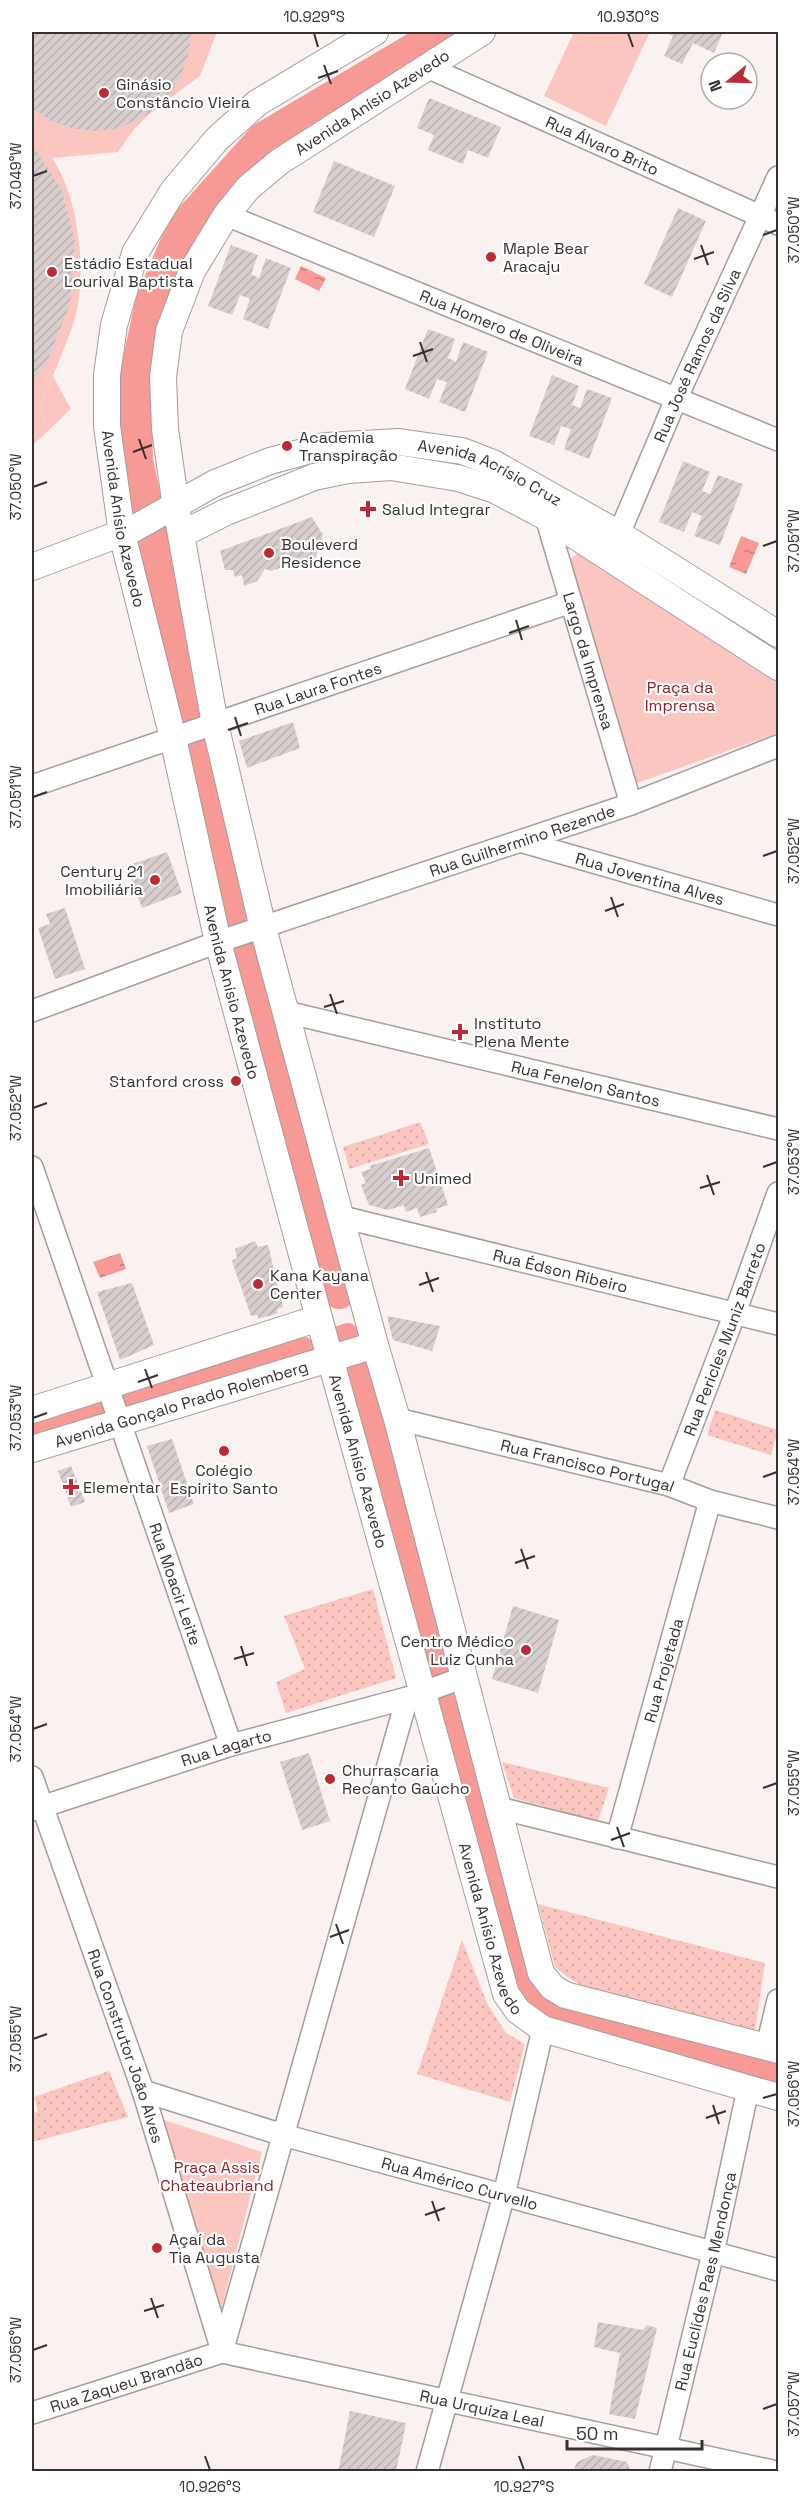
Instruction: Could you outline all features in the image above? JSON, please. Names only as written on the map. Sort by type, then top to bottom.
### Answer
[{"type":"street","name":"Avenida Anísio Azevedo","points":[[375,32],[257,104],[217,139],[173,191],[135,253],[114,325],[107,375],[107,426],[128,531],[178,737],[221,941],[330,1359],[435,1688],[506,1994],[518,2011],[543,2029],[778,2097]]},
{"type":"street","name":"Avenida Anísio Azevedo","points":[[482,32],[279,162],[248,188],[226,215],[192,271],[169,331],[163,377],[171,510],[182,534],[205,622],[210,726],[257,929],[286,1012],[397,1419],[435,1688],[499,1808],[541,1973],[552,1987],[565,1995],[773,2048]]},
{"type":"street","name":"Rua Álvaro Brito","points":[[427,67],[769,221]]},
{"type":"street","name":"Rua José Ramos da Silva","points":[[619,534],[677,397],[769,221],[778,177]]},
{"type":"street","name":"Rua Homero de Oliveira","points":[[226,215],[778,440]]},
{"type":"street","name":"Avenida Acrísio Cruz","points":[[32,567],[128,531],[171,510],[215,483],[270,461],[325,446],[399,441],[462,451],[493,463],[619,534],[778,634]]},
{"type":"street","name":"Avenida Acrísio Cruz","points":[[182,534],[226,512],[314,477],[348,470],[391,467],[458,478],[495,490],[546,517],[778,667]]},
{"type":"street","name":"Largo da Imprensa","points":[[546,517],[631,804]]},
{"type":"street","name":"Rua Laura Fontes","points":[[32,786],[571,602]]},
{"type":"street","name":"Rua Guilhermino Rezende","points":[[221,941],[523,842],[631,804],[778,746]]},
{"type":"street","name":"Rua Joventina Alves","points":[[523,842],[778,915]]},
{"type":"street","points":[[32,1011],[221,941]]},
{"type":"street","name":"Rua Fenelon Santos","points":[[286,1012],[778,1129]]},
{"type":"street","name":"Rua Moacir Leite","points":[[32,1167],[231,1745]]},
{"type":"street","name":"Rua Pericles Muniz Barreto","points":[[669,1485],[778,1193]]},
{"type":"street","name":"Rua Édson Ribeiro","points":[[342,1217],[778,1324]]},
{"type":"street","name":"Avenida Gonçalo Prado Rolemberg","points":[[32,1449],[113,1405],[319,1318]]},
{"type":"street","name":"Avenida Gonçalo Prado Rolemberg","points":[[32,1410],[113,1405],[330,1359],[375,1345]]},
{"type":"street","name":"Rua Francisco Portugal","points":[[397,1419],[669,1485],[710,1501],[778,1518]]},
{"type":"street","name":"Rua Projetada","points":[[617,1838],[710,1501]]},
{"type":"street","points":[[222,2352],[283,2135],[435,1688]]},
{"type":"street","name":"Rua Lagarto","points":[[37,1808],[231,1745],[435,1688]]},
{"type":"street","name":"Rua Construtor João Alves","points":[[32,1777],[37,1808],[143,2091],[222,2352]]},
{"type":"street","points":[[499,1808],[778,1877]]},
{"type":"street","points":[[773,2048],[778,2000]]},
{"type":"street","points":[[427,2472],[504,2194],[543,2029]]},
{"type":"street","name":"Rua Euclídes Paes Mendonça","points":[[660,2472],[713,2253],[748,2089]]},
{"type":"street","name":"Rua Américo Curvello","points":[[143,2091],[283,2135],[778,2270]]},
{"type":"street","name":"Rua Urquiza Leal","points":[[222,2352],[777,2472]]},
{"type":"street","name":"Rua Zaqueu Brandão","points":[[32,2412],[222,2352]]},
{"type":"green space","name":"Ginásio Constâncio Vieira","points":[[32,32],[217,32],[200,76],[154,110],[134,129],[118,152],[52,158],[61,173],[74,211],[80,252],[80,292],[72,327],[53,376],[71,409],[32,446]]},
{"type":"green space","points":[[574,32],[650,32],[606,126],[544,96]]},
{"type":"green space","name":"Praça da Imprensa","points":[[583,550],[778,681],[778,733],[637,783],[570,559]]},
{"type":"green space","points":[[420,1122],[429,1144],[349,1169],[343,1147]]},
{"type":"green space","points":[[715,1410],[778,1430],[771,1455],[707,1435]]},
{"type":"green space","points":[[373,1589],[396,1678],[286,1713],[276,1682],[305,1669],[284,1616]]},
{"type":"green space","points":[[502,1762],[609,1788],[598,1821],[514,1798]]},
{"type":"green space","points":[[538,1904],[765,1963],[755,2030],[585,1987],[569,1978],[555,1967]]},
{"type":"green space","points":[[462,1940],[487,2003],[506,2033],[525,2044],[510,2102],[417,2074]]},
{"type":"green space","points":[[109,2071],[128,2117],[32,2142],[32,2114],[38,2111],[34,2097]]},
{"type":"green space","name":"Praça Assis Chateaubriand","points":[[161,2119],[262,2152],[221,2310]]},
{"type":"water","points":[[301,266],[326,278],[319,291],[295,279]]},
{"type":"water","points":[[741,536],[759,543],[746,574],[729,567]]},
{"type":"water","points":[[120,1253],[126,1269],[100,1278],[93,1262]]},
{"type":"building","name":"Ginásio Constâncio Vieira","points":[[32,32],[191,33],[188,55],[181,75],[170,94],[154,110],[136,121],[115,129],[93,131],[72,128],[51,121],[32,108]]},
{"type":"building","points":[[663,32],[723,32],[715,51],[693,43],[682,64],[664,56],[673,36]]},
{"type":"building","points":[[429,98],[501,127],[488,158],[468,150],[463,164],[428,150],[434,135],[417,128]]},
{"type":"building","name":"Estádio Estadual Lourival Baptista","points":[[32,144],[61,189],[75,241],[70,304],[46,364],[32,382]]},
{"type":"building","points":[[334,161],[395,186],[374,237],[313,212]]},
{"type":"building","points":[[678,208],[706,221],[672,297],[644,284]]},
{"type":"building","points":[[231,245],[258,255],[251,274],[259,278],[266,258],[291,268],[268,329],[243,319],[250,299],[240,295],[232,315],[208,306]]},
{"type":"building","points":[[428,329],[455,339],[448,358],[456,362],[463,342],[488,352],[465,412],[439,402],[447,382],[437,379],[429,399],[405,389]]},
{"type":"building","points":[[552,375],[579,386],[572,405],[580,408],[587,389],[612,398],[589,459],[564,449],[571,429],[561,426],[554,445],[529,436]]},
{"type":"building","points":[[683,461],[710,472],[702,491],[710,494],[718,475],[743,484],[720,545],[694,536],[702,516],[692,512],[684,532],[659,522]]},
{"type":"building","name":"Bouleverd Residence","points":[[312,517],[323,535],[316,557],[303,562],[290,556],[283,562],[283,567],[271,571],[265,569],[257,581],[244,586],[242,575],[235,577],[233,570],[225,570],[220,551]]},
{"type":"building","points":[[293,722],[300,748],[247,768],[239,741]]},
{"type":"building","name":"Century 21 Imobiliária","points":[[167,852],[182,893],[142,908],[127,866]]},
{"type":"building","points":[[65,908],[85,969],[55,979],[38,928],[50,924],[46,914]]},
{"type":"building","name":"Unimed","points":[[429,1148],[448,1205],[436,1209],[437,1212],[420,1217],[417,1208],[406,1212],[404,1205],[388,1210],[369,1205],[361,1185],[366,1183],[361,1172],[371,1169],[370,1166]]},
{"type":"building","name":"Kana Kayana Center","points":[[255,1241],[258,1247],[268,1245],[283,1307],[278,1309],[276,1314],[258,1319],[258,1315],[251,1316],[232,1261],[237,1258],[235,1249]]},
{"type":"building","points":[[132,1283],[154,1345],[120,1360],[97,1292]]},
{"type":"building","points":[[387,1316],[440,1326],[432,1351],[393,1340]]},
{"type":"building","points":[[172,1439],[194,1504],[169,1513],[147,1446]]},
{"type":"building","name":"Elementar","points":[[71,1466],[85,1502],[71,1507],[58,1471]]},
{"type":"building","name":"Centro Médico Luiz Cunha","points":[[513,1606],[559,1620],[538,1693],[492,1679]]},
{"type":"building","points":[[309,1753],[330,1821],[302,1830],[280,1762]]},
{"type":"building","points":[[598,2322],[643,2330],[647,2325],[657,2328],[635,2419],[609,2414],[620,2353],[594,2347]]},
{"type":"building","points":[[350,2411],[406,2423],[396,2472],[338,2472]]},
{"type":"building","points":[[593,2455],[627,2462],[631,2472],[573,2472],[577,2462]]},
{"type":"waterway","points":[[339,1293],[268,1040],[204,783],[137,460],[135,378],[151,303],[183,227],[263,138],[442,32]]},
{"type":"waterway","points":[[336,1337],[348,1333]]},
{"type":"waterway","points":[[32,1434],[304,1347]]},
{"type":"waterway","points":[[358,1369],[521,1969],[530,1992],[537,2001],[548,2008],[778,2071]]},
{"type":"place","name":"Ginásio Constâncio Vieira","points":[[104,93]]},
{"type":"place","name":"Maple Bear Aracaju","points":[[491,257]]},
{"type":"place","name":"Estádio Estadual Lourival Baptista","points":[[52,272]]},
{"type":"place","name":"Academia Transpiração","points":[[287,446]]},
{"type":"place","name":"Salud Integrar","points":[[368,509]]},
{"type":"place","name":"Bouleverd Residence","points":[[269,553]]},
{"type":"place","name":"Century 21 Imobiliária","points":[[155,880]]},
{"type":"place","name":"Instituto Plena Mente","points":[[460,1032]]},
{"type":"place","name":"Stanford cross","points":[[236,1081]]},
{"type":"place","name":"Unimed","points":[[401,1178]]},
{"type":"place","name":"Kana Kayana Center","points":[[258,1284]]},
{"type":"place","name":"Colégio Espirito Santo","points":[[224,1451]]},
{"type":"place","name":"Elementar","points":[[71,1487]]},
{"type":"place","name":"Centro Médico Luiz Cunha","points":[[526,1650]]},
{"type":"place","name":"Churrascaria Recanto Gaúcho","points":[[330,1779]]},
{"type":"place","name":"Açaí da Tia Augusta","points":[[157,2248]]}]
